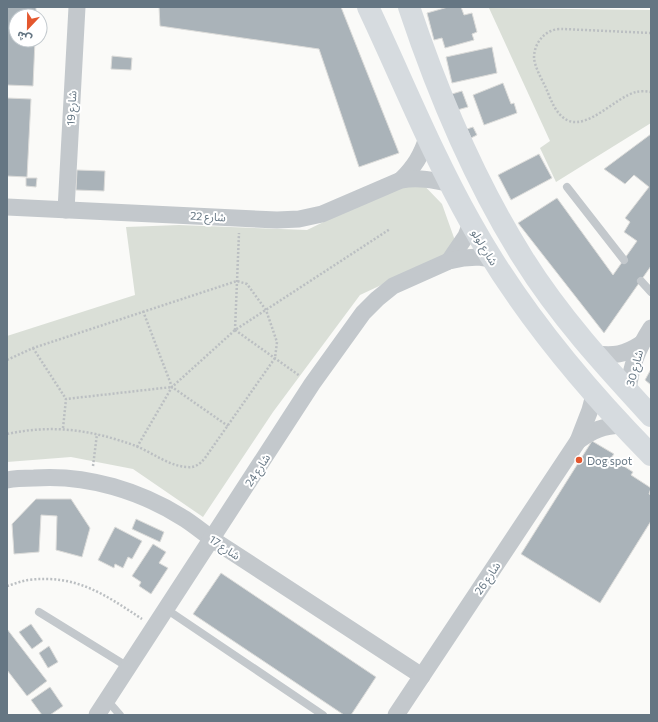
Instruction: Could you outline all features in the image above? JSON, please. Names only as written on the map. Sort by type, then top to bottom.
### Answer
[{"type":"street","name":"شارع 19","points":[[66,210],[77,7]]},
{"type":"street","name":"شارع لولو","points":[[368,7],[427,137],[471,223],[492,259],[525,308],[594,395],[651,455]]},
{"type":"street","points":[[415,12],[432,72],[483,188],[503,225],[523,259],[546,291],[595,354],[651,416]]},
{"type":"street","name":"شارع 22","points":[[401,180],[418,161],[424,149],[427,137]]},
{"type":"street","name":"شارع 22","points":[[7,207],[277,220],[299,219],[322,214],[401,180],[426,178],[451,184]]},
{"type":"street","points":[[449,261],[466,236],[471,223]]},
{"type":"street","name":"شارع 24","points":[[97,715],[312,384],[350,329],[363,313],[393,286],[449,261],[479,257],[492,259]]},
{"type":"street","name":"شارع 30","points":[[628,391],[632,367],[641,344],[651,328]]},
{"type":"street","name":"شارع 30","points":[[595,354],[619,355],[631,351],[641,344]]},
{"type":"street","name":"شارع 26","points":[[396,715],[578,441],[594,395]]},
{"type":"street","name":"شارع 26","points":[[578,441],[591,432],[606,426],[622,425]]},
{"type":"street","name":"شارع 17","points":[[7,480],[51,477],[91,481],[124,490],[155,502],[185,519],[212,539],[422,676]]},
{"type":"lane","points":[[567,187],[624,260]]},
{"type":"lane","points":[[640,281],[651,292]]},
{"type":"lane","points":[[166,609],[323,715]]},
{"type":"lane","points":[[39,612],[128,667]]},
{"type":"lane","points":[[107,700],[120,715]]},
{"type":"path","points":[[651,33],[564,29],[552,30],[542,37],[536,47],[534,59],[553,105],[560,115],[570,121],[582,121],[592,117],[624,97],[636,92],[651,92]]},
{"type":"path","points":[[235,330],[240,218]]},
{"type":"path","points":[[137,447],[172,387],[235,330],[390,229]]},
{"type":"path","points":[[7,360],[33,348],[237,280],[247,284],[266,310],[277,342],[274,358],[228,426],[198,466],[188,468],[178,466],[137,447],[97,434],[62,428],[28,429],[7,434]]},
{"type":"path","points":[[143,311],[172,387],[228,426]]},
{"type":"path","points":[[235,330],[312,384]]},
{"type":"path","points":[[33,348],[66,399],[62,428]]},
{"type":"path","points":[[66,399],[172,387]]},
{"type":"path","points":[[91,481],[97,434]]},
{"type":"path","points":[[7,586],[27,580],[55,578],[82,584],[107,596],[154,627]]},
{"type":"shaded area","points":[[489,8],[651,10],[651,123],[556,182],[540,148],[550,141]]},
{"type":"shaded area","points":[[416,177],[442,204],[458,249],[360,295],[273,412],[203,517],[133,469],[71,457],[7,462],[7,336],[135,295],[126,227],[179,225],[307,230]]},
{"type":"building","points":[[7,7],[36,7],[8,8],[8,48],[35,48],[33,86],[7,85]]},
{"type":"building","points":[[159,7],[341,7],[399,153],[359,167],[319,49],[160,26]]},
{"type":"building","points":[[448,7],[461,7],[464,15],[472,13],[477,32],[472,34],[474,40],[445,48],[442,38],[434,40],[427,13]]},
{"type":"building","points":[[492,47],[497,73],[452,83],[446,57]]},
{"type":"building","points":[[112,56],[132,58],[131,70],[111,69]]},
{"type":"building","points":[[503,83],[511,104],[514,103],[517,113],[484,125],[473,95]]},
{"type":"building","points":[[462,91],[468,107],[457,110],[452,94]]},
{"type":"building","points":[[7,98],[31,99],[27,177],[7,176]]},
{"type":"building","points":[[473,127],[477,135],[471,138],[467,129]]},
{"type":"building","points":[[651,134],[651,266],[604,333],[518,223],[557,198],[613,275],[637,241],[624,232],[630,222],[625,218],[649,187],[634,175],[625,184],[604,169]]},
{"type":"building","points":[[539,154],[552,178],[511,200],[498,175]]},
{"type":"building","points":[[77,170],[105,171],[104,191],[76,190]]},
{"type":"building","points":[[26,178],[37,178],[36,187],[26,186]]},
{"type":"building","points":[[651,369],[651,385],[645,380]]},
{"type":"building","points":[[592,441],[614,454],[611,458],[633,472],[631,475],[651,488],[649,494],[651,495],[651,521],[600,603],[521,554]]},
{"type":"building","points":[[36,499],[71,499],[90,528],[82,557],[56,550],[57,516],[41,515],[39,552],[14,554],[12,524]]},
{"type":"building","points":[[136,519],[164,532],[160,542],[132,529]]},
{"type":"building","points":[[115,527],[142,541],[132,559],[128,557],[123,568],[115,564],[114,568],[98,560]]},
{"type":"building","points":[[153,544],[166,552],[159,563],[168,568],[151,594],[139,586],[141,582],[132,576]]},
{"type":"building","points":[[221,573],[376,677],[351,715],[344,715],[193,614]]},
{"type":"building","points":[[31,624],[43,641],[32,649],[19,632]]},
{"type":"building","points":[[7,629],[47,681],[27,696],[7,670]]},
{"type":"building","points":[[49,646],[58,662],[48,668],[39,653]]},
{"type":"building","points":[[50,687],[63,706],[50,715],[42,715],[31,700]]},
{"type":"place","name":"Dog spot","points":[[579,460]]}]
